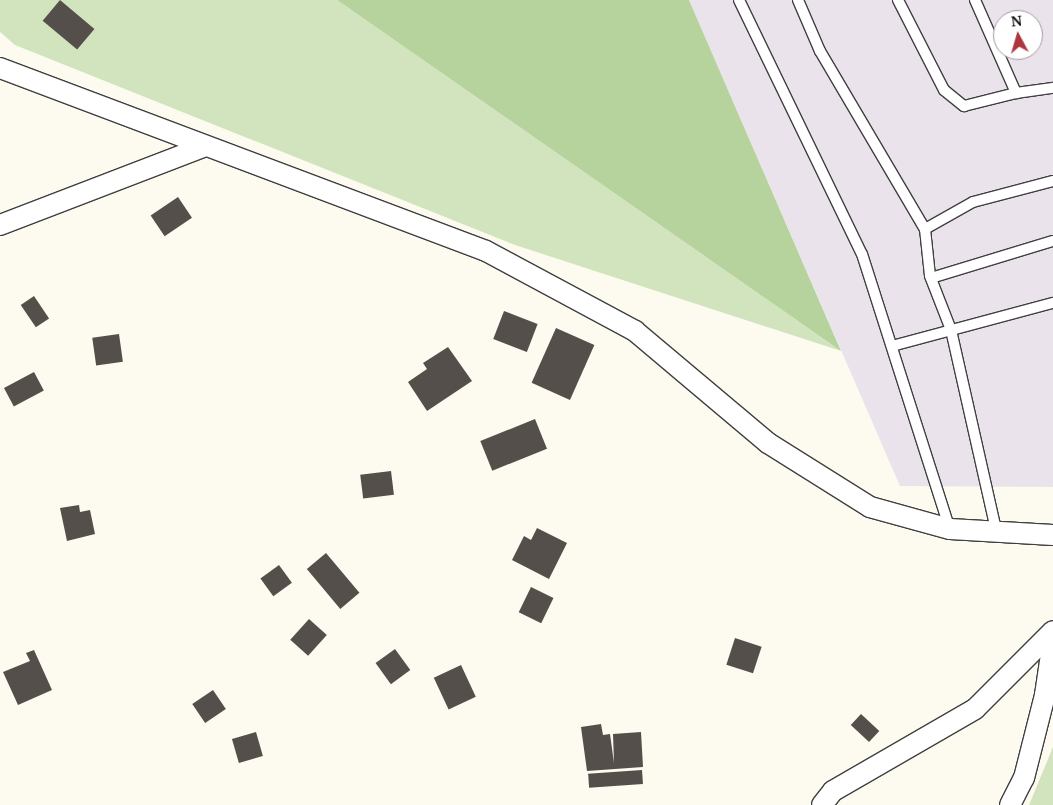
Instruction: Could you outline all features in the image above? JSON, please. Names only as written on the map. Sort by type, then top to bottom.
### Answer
[{"type":"street","points":[[0,68],[203,147],[486,251],[636,330],[768,443],[870,507],[950,529],[997,534],[1053,535]]},
{"type":"street","points":[[0,225],[203,147]]},
{"type":"street","points":[[822,805],[833,791],[975,709],[1053,631]]},
{"type":"street","points":[[1010,805],[1024,778],[1043,704],[1053,641]]},
{"type":"lane","points":[[739,0],[862,254],[950,529]]},
{"type":"lane","points":[[798,0],[820,51],[925,229],[931,278],[951,330],[997,534]]},
{"type":"lane","points":[[898,0],[944,90],[964,106],[1016,93],[1053,88]]},
{"type":"lane","points":[[975,0],[1016,93]]},
{"type":"lane","points":[[925,229],[973,202],[1053,181]]},
{"type":"lane","points":[[931,278],[1053,241]]},
{"type":"lane","points":[[892,346],[1053,303]]},
{"type":"shaded area","points":[[689,0],[1053,0],[1053,487],[900,486]]},
{"type":"green space","points":[[0,0],[337,0],[841,351],[515,245],[15,45],[0,32]]},
{"type":"green space","points":[[337,0],[689,0],[841,351]]},
{"type":"green space","points":[[1053,747],[1053,805],[1029,805]]},
{"type":"building","points":[[60,0],[94,29],[77,50],[43,21]]},
{"type":"building","points":[[178,197],[192,218],[165,236],[151,215]]},
{"type":"building","points":[[34,296],[49,318],[36,327],[21,305]]},
{"type":"building","points":[[504,311],[538,324],[527,352],[493,339]]},
{"type":"building","points":[[556,328],[594,345],[570,400],[532,383]]},
{"type":"building","points":[[119,334],[123,362],[96,365],[92,338]]},
{"type":"building","points":[[448,347],[472,381],[427,411],[408,382],[427,369],[423,363]]},
{"type":"building","points":[[34,372],[44,391],[14,407],[4,388]]},
{"type":"building","points":[[535,419],[547,449],[492,471],[480,441]]},
{"type":"building","points":[[391,471],[394,495],[363,499],[360,475]]},
{"type":"building","points":[[79,505],[80,512],[90,510],[95,534],[67,541],[60,508]]},
{"type":"building","points":[[537,528],[567,543],[549,579],[512,560],[524,536],[531,540]]},
{"type":"building","points":[[326,553],[359,593],[340,609],[307,569]]},
{"type":"building","points":[[279,565],[292,583],[273,596],[260,579]]},
{"type":"building","points":[[531,587],[553,598],[541,623],[519,612]]},
{"type":"building","points":[[309,619],[327,635],[308,656],[290,640]]},
{"type":"building","points":[[735,638],[762,647],[753,673],[726,665]]},
{"type":"building","points":[[395,649],[410,670],[391,684],[376,663]]},
{"type":"building","points":[[34,650],[52,690],[18,705],[3,672],[30,661],[26,653]]},
{"type":"building","points":[[461,665],[476,697],[449,709],[434,678]]},
{"type":"building","points":[[213,690],[226,709],[205,723],[192,704]]},
{"type":"building","points":[[861,714],[879,731],[869,742],[851,725]]},
{"type":"building","points":[[601,724],[603,735],[610,734],[614,763],[613,734],[641,732],[643,767],[587,771],[581,727]]},
{"type":"building","points":[[256,732],[263,756],[239,763],[232,739]]},
{"type":"building","points":[[642,770],[643,784],[589,788],[588,774]]}]
